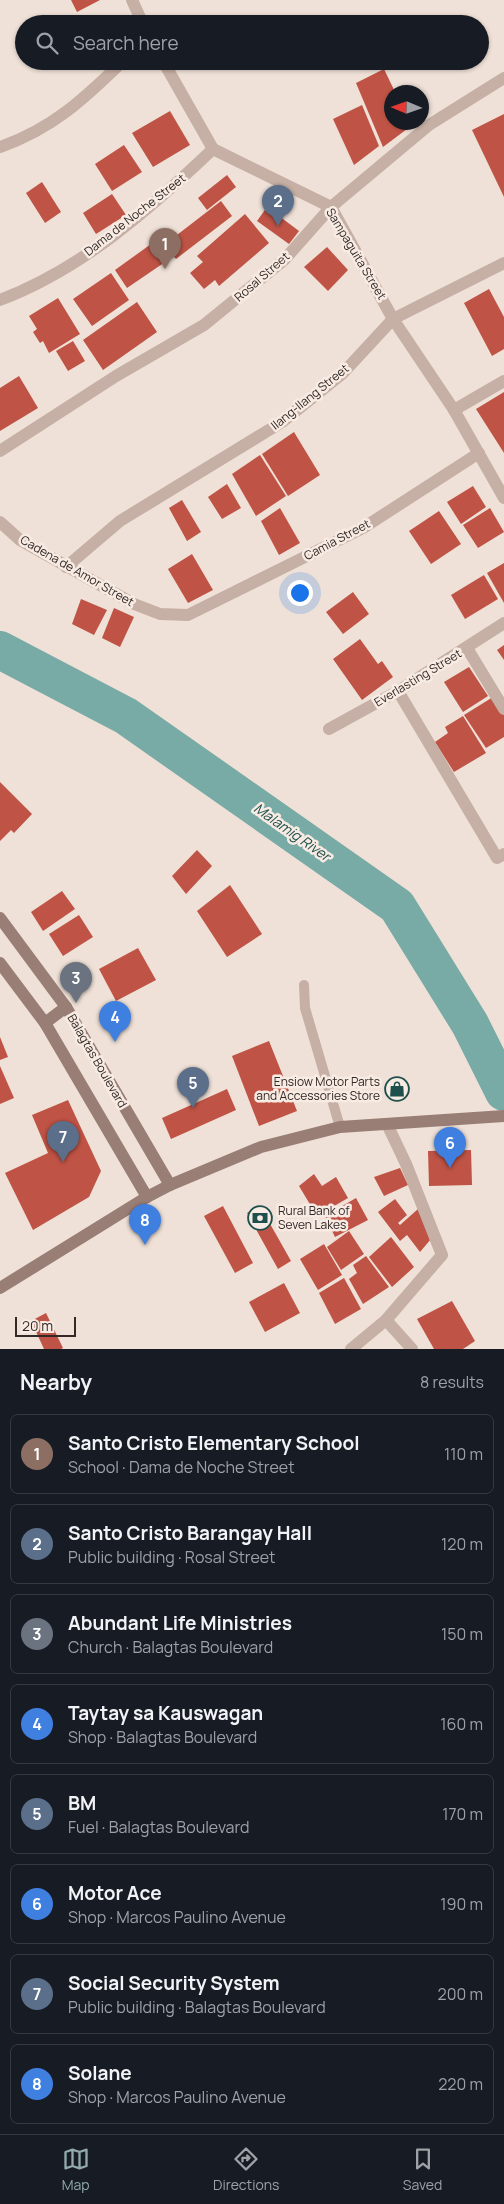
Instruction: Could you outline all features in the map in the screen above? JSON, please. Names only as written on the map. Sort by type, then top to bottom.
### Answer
[{"type":"main road","name":"Balagtas Boulevard","points":[[0,918],[66,1007],[170,1185]]},
{"type":"main road","name":"Balagtas Boulevard","points":[[0,963],[45,1023],[147,1197]]},
{"type":"main road","points":[[45,1023],[66,1007]]},
{"type":"main road","points":[[0,1288],[147,1197],[170,1185],[261,1147],[340,1127],[504,1116]]},
{"type":"street","points":[[132,0],[139,15]]},
{"type":"street","points":[[0,147],[26,138],[67,113],[113,70]]},
{"type":"street","points":[[168,70],[213,149]]},
{"type":"street","name":"Rosal Street","points":[[0,451],[116,376],[204,325],[285,259],[330,207],[429,125],[504,78]]},
{"type":"street","name":"Sampaguita Street","points":[[213,149],[330,207],[393,319],[454,410],[504,498]]},
{"type":"street","name":"Dama de Noche Street","points":[[0,300],[30,289],[101,245],[173,188],[213,149]]},
{"type":"street","name":"Ilang-Ilang Street","points":[[66,567],[120,521],[282,422],[344,373],[393,319],[504,263]]},
{"type":"street","points":[[454,410],[504,381]]},
{"type":"street","name":"Camia Street","points":[[188,616],[363,528],[479,453]]},
{"type":"street","name":"Cadena de Amor Street","points":[[0,522],[20,540],[134,604],[160,614],[188,616]]},
{"type":"street","name":"Everlasting Street","points":[[329,729],[398,691],[504,623]]},
{"type":"street","points":[[467,648],[504,709]]},
{"type":"street","points":[[398,691],[497,858],[504,854]]},
{"type":"street","points":[[352,1349],[386,1320],[442,1255],[406,1164],[387,1124]]},
{"type":"street","points":[[386,1320],[412,1349]]},
{"type":"lane","points":[[304,985],[305,1008],[340,1127]]},
{"type":"building","points":[[71,0],[100,0],[77,12]]},
{"type":"building","points":[[384,70],[392,85],[384,85],[384,130],[406,130],[383,147],[356,83]]},
{"type":"building","points":[[362,105],[379,146],[354,165],[333,119]]},
{"type":"building","points":[[170,111],[190,145],[153,167],[132,133]]},
{"type":"building","points":[[504,114],[504,197],[472,130]]},
{"type":"building","points":[[124,145],[142,172],[112,191],[95,164]]},
{"type":"building","points":[[227,175],[236,187],[207,210],[198,198]]},
{"type":"building","points":[[42,182],[61,212],[45,223],[26,193]]},
{"type":"building","points":[[112,194],[126,215],[96,234],[83,213]]},
{"type":"building","points":[[221,201],[232,216],[176,259],[164,245]]},
{"type":"building","points":[[267,207],[299,231],[289,244],[257,221]]},
{"type":"building","points":[[245,214],[269,243],[219,286],[215,280],[204,289],[190,273],[203,262],[197,256]]},
{"type":"building","points":[[158,239],[171,258],[127,288],[115,270]]},
{"type":"building","points":[[327,247],[348,270],[328,291],[304,267]]},
{"type":"building","points":[[111,273],[129,300],[92,326],[73,299]]},
{"type":"building","points":[[489,289],[504,317],[504,349],[492,356],[464,303]]},
{"type":"building","points":[[58,298],[80,334],[49,353],[43,341],[40,343],[33,332],[37,329],[29,316]]},
{"type":"building","points":[[137,302],[157,332],[103,370],[83,340]]},
{"type":"building","points":[[73,341],[85,361],[68,371],[56,351]]},
{"type":"building","points":[[19,376],[38,408],[0,431],[0,388]]},
{"type":"building","points":[[504,392],[504,453],[476,409]]},
{"type":"building","points":[[294,432],[320,475],[288,496],[262,454]]},
{"type":"building","points":[[260,455],[286,496],[256,516],[232,474]]},
{"type":"building","points":[[227,484],[241,508],[222,519],[208,497]]},
{"type":"building","points":[[473,486],[486,507],[461,524],[447,502]]},
{"type":"building","points":[[182,500],[201,532],[187,541],[169,508]]},
{"type":"building","points":[[280,508],[300,543],[279,555],[261,521]]},
{"type":"building","points":[[490,508],[504,532],[478,548],[463,525]]},
{"type":"building","points":[[439,511],[461,544],[431,564],[409,531]]},
{"type":"building","points":[[192,554],[213,590],[188,603],[168,569]]},
{"type":"building","points":[[504,563],[504,603],[487,573]]},
{"type":"building","points":[[484,575],[498,599],[465,619],[451,595]]},
{"type":"building","points":[[353,592],[369,614],[343,634],[326,612]]},
{"type":"building","points":[[81,599],[107,610],[94,635],[72,624]]},
{"type":"building","points":[[114,608],[134,617],[120,647],[102,638]]},
{"type":"building","points":[[360,639],[378,664],[382,661],[393,677],[362,700],[333,659]]},
{"type":"building","points":[[504,645],[504,660],[497,650]]},
{"type":"building","points":[[469,667],[488,696],[463,712],[444,682]]},
{"type":"building","points":[[493,697],[504,715],[504,737],[486,748],[464,715]]},
{"type":"building","points":[[463,716],[486,753],[454,772],[435,742],[448,733],[445,727]]},
{"type":"building","points":[[0,782],[32,814],[14,833],[11,830],[0,841]]},
{"type":"building","points":[[197,850],[212,866],[186,894],[172,876]]},
{"type":"building","points":[[230,885],[262,934],[227,957],[197,911]]},
{"type":"building","points":[[62,891],[75,909],[43,931],[31,912]]},
{"type":"building","points":[[79,915],[93,937],[63,956],[49,934]]},
{"type":"building","points":[[138,948],[156,980],[116,1001],[99,969]]},
{"type":"building","points":[[0,1037],[8,1057],[0,1060]]},
{"type":"building","points":[[269,1041],[297,1111],[259,1126],[232,1056]]},
{"type":"building","points":[[0,1066],[14,1098],[0,1104]]},
{"type":"building","points":[[227,1089],[236,1110],[171,1139],[162,1118]]},
{"type":"building","points":[[68,1100],[101,1171],[89,1197],[33,1230],[5,1173],[48,1153],[32,1115]]},
{"type":"building","points":[[471,1150],[472,1185],[429,1186],[428,1151]]},
{"type":"building","points":[[400,1168],[408,1185],[384,1196],[374,1177]]},
{"type":"building","points":[[314,1174],[322,1186],[336,1177],[348,1198],[317,1216],[299,1186]]},
{"type":"building","points":[[356,1198],[368,1220],[335,1237],[325,1216]]},
{"type":"building","points":[[395,1199],[407,1215],[398,1223],[400,1225],[418,1209],[431,1239],[420,1252],[407,1235],[400,1241],[378,1212]]},
{"type":"building","points":[[223,1206],[253,1263],[235,1273],[204,1216]]},
{"type":"building","points":[[260,1206],[291,1261],[278,1269],[247,1213]]},
{"type":"building","points":[[349,1231],[364,1254],[341,1270],[327,1247]]},
{"type":"building","points":[[391,1237],[414,1267],[392,1287],[369,1257]]},
{"type":"building","points":[[324,1244],[342,1275],[318,1290],[300,1259]]},
{"type":"building","points":[[366,1256],[389,1287],[363,1304],[349,1279],[357,1273],[353,1265]]},
{"type":"building","points":[[344,1278],[361,1309],[335,1324],[319,1293]]},
{"type":"building","points":[[284,1283],[300,1313],[265,1332],[249,1302]]},
{"type":"building","points":[[452,1301],[475,1341],[463,1349],[434,1349],[417,1319]]},
{"type":"building","points":[[46,1313],[63,1348],[61,1349],[44,1349],[31,1321]]},
{"type":"waterway","name":"Malamig River","points":[[0,650],[126,716],[397,906],[470,1024],[504,1092]]},
{"type":"place","name":"Santo Cristo Barangay Hall","points":[[278,226]]},
{"type":"place","name":"Santo Cristo Elementary School","points":[[165,269]]},
{"type":"place","name":"Abundant Life Ministries","points":[[76,1003]]},
{"type":"place","name":"Taytay sa Kauswagan","points":[[115,1042]]},
{"type":"place","name":"Ensiow Motor Parts and Accessories Store","points":[[397,1089]]},
{"type":"place","name":"BM","points":[[193,1108]]},
{"type":"place","name":"Social Security System","points":[[63,1162]]},
{"type":"place","name":"Motor Ace","points":[[450,1168]]},
{"type":"place","name":"Rural Bank of Seven Lakes","points":[[260,1218]]},
{"type":"place","name":"Solane","points":[[145,1245]]}]
